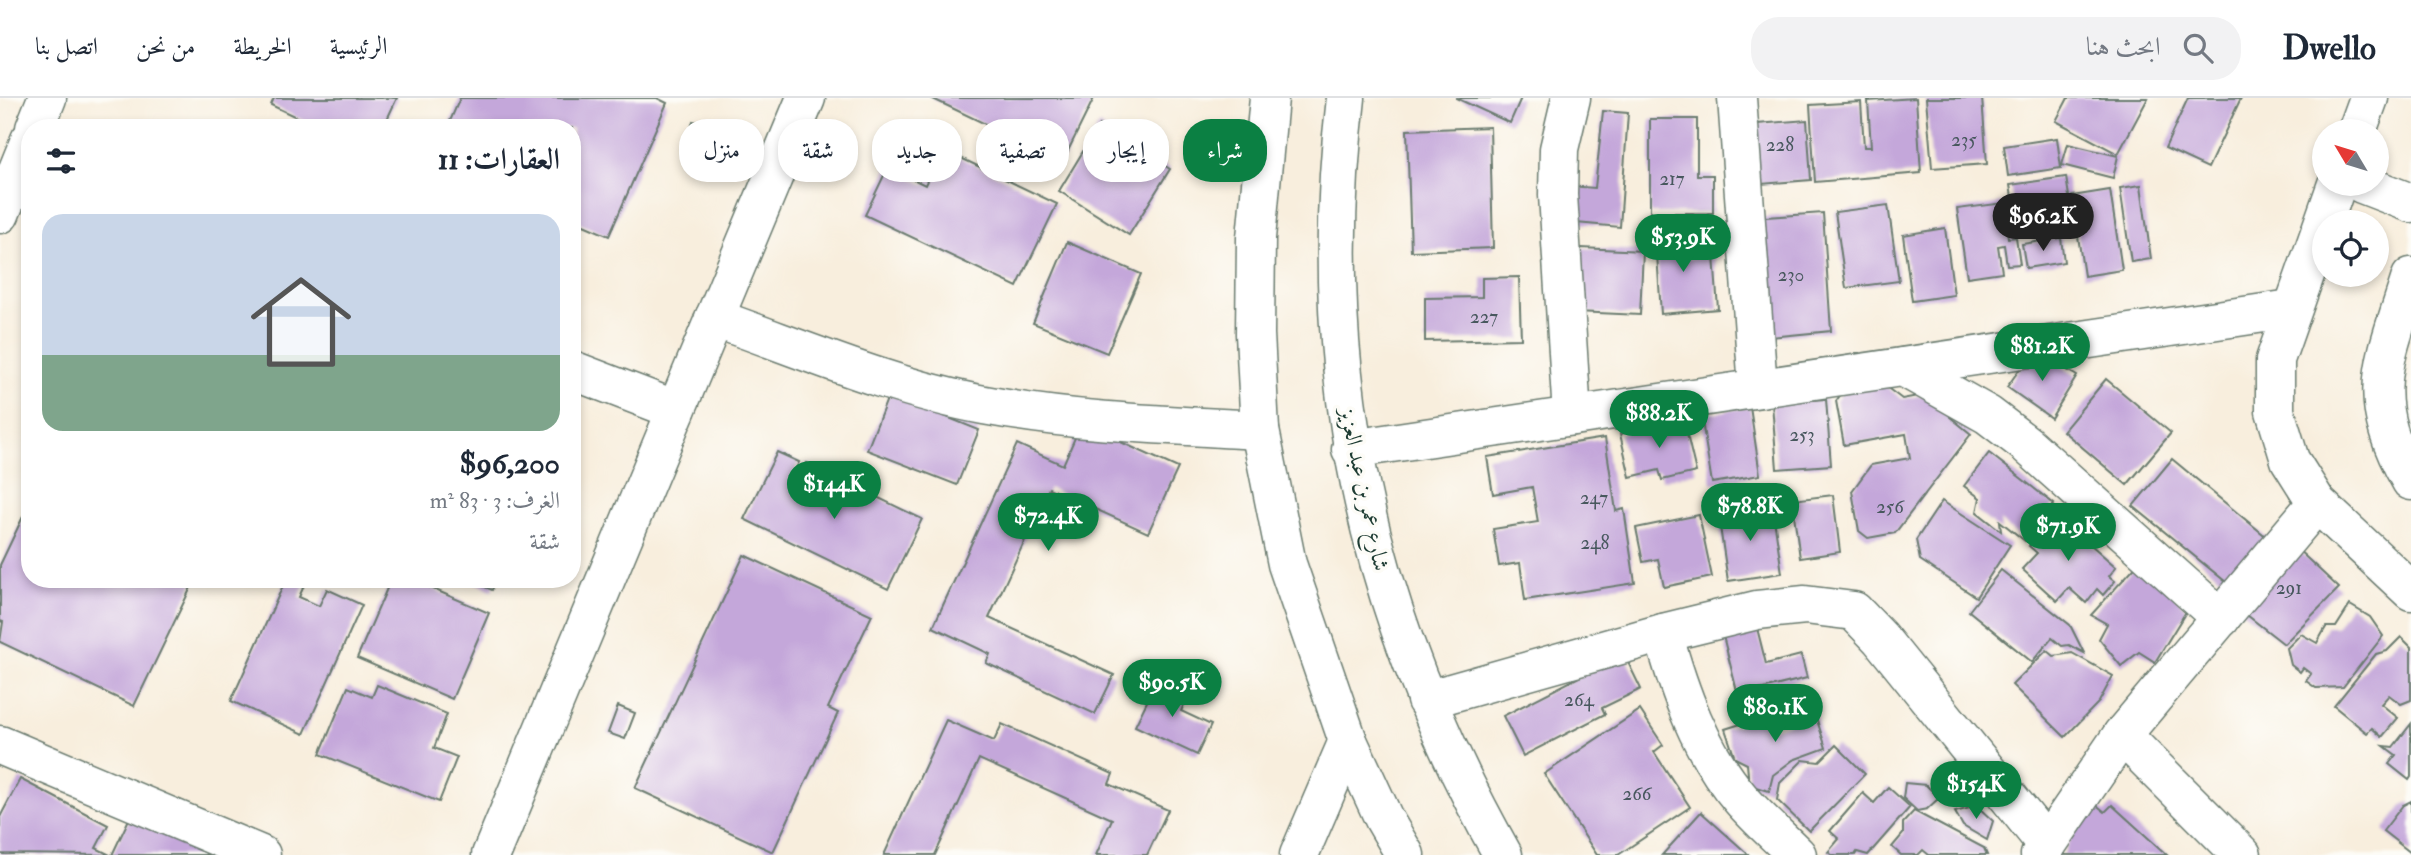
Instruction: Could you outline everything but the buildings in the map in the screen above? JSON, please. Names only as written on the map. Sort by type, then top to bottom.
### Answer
[{"type":"street","points":[[39,119],[47,98]]},
{"type":"street","points":[[491,855],[806,98]]},
{"type":"street","points":[[1269,98],[1256,238],[1255,334],[1260,430],[1287,564],[1348,741],[1384,819],[1405,855]]},
{"type":"street","name":"شارع عمر بن عبد العزيز","points":[[1346,98],[1335,247],[1338,339],[1351,449],[1375,555],[1426,700],[1466,789],[1503,855]]},
{"type":"street","points":[[1571,98],[1559,149],[1558,195],[1572,416]]},
{"type":"street","points":[[1737,98],[1758,388]]},
{"type":"street","points":[[2361,119],[2369,98]]},
{"type":"street","points":[[0,214],[21,165]]},
{"type":"street","points":[[2389,195],[2411,204]]},
{"type":"street","points":[[2333,196],[2291,309],[2276,360],[2275,411],[2290,460],[2317,503],[2411,591]]},
{"type":"street","points":[[2411,277],[2382,367],[2382,409],[2392,449],[2411,481]]},
{"type":"street","points":[[1351,449],[2291,309]]},
{"type":"street","points":[[714,318],[888,379],[981,405],[1094,421],[1260,430]]},
{"type":"street","points":[[1903,367],[1978,408],[2026,444],[2221,618]]},
{"type":"street","points":[[581,373],[676,410]]},
{"type":"street","points":[[1426,700],[1663,633],[1757,610],[1805,604],[1854,611],[1880,638],[2044,850],[2122,736],[2317,503]]},
{"type":"street","points":[[1663,633],[1679,692],[1706,747],[1739,797],[1797,855]]},
{"type":"street","points":[[2122,736],[2242,855]]},
{"type":"street","points":[[1299,855],[1348,741]]},
{"type":"street","points":[[0,745],[261,855]]}]
